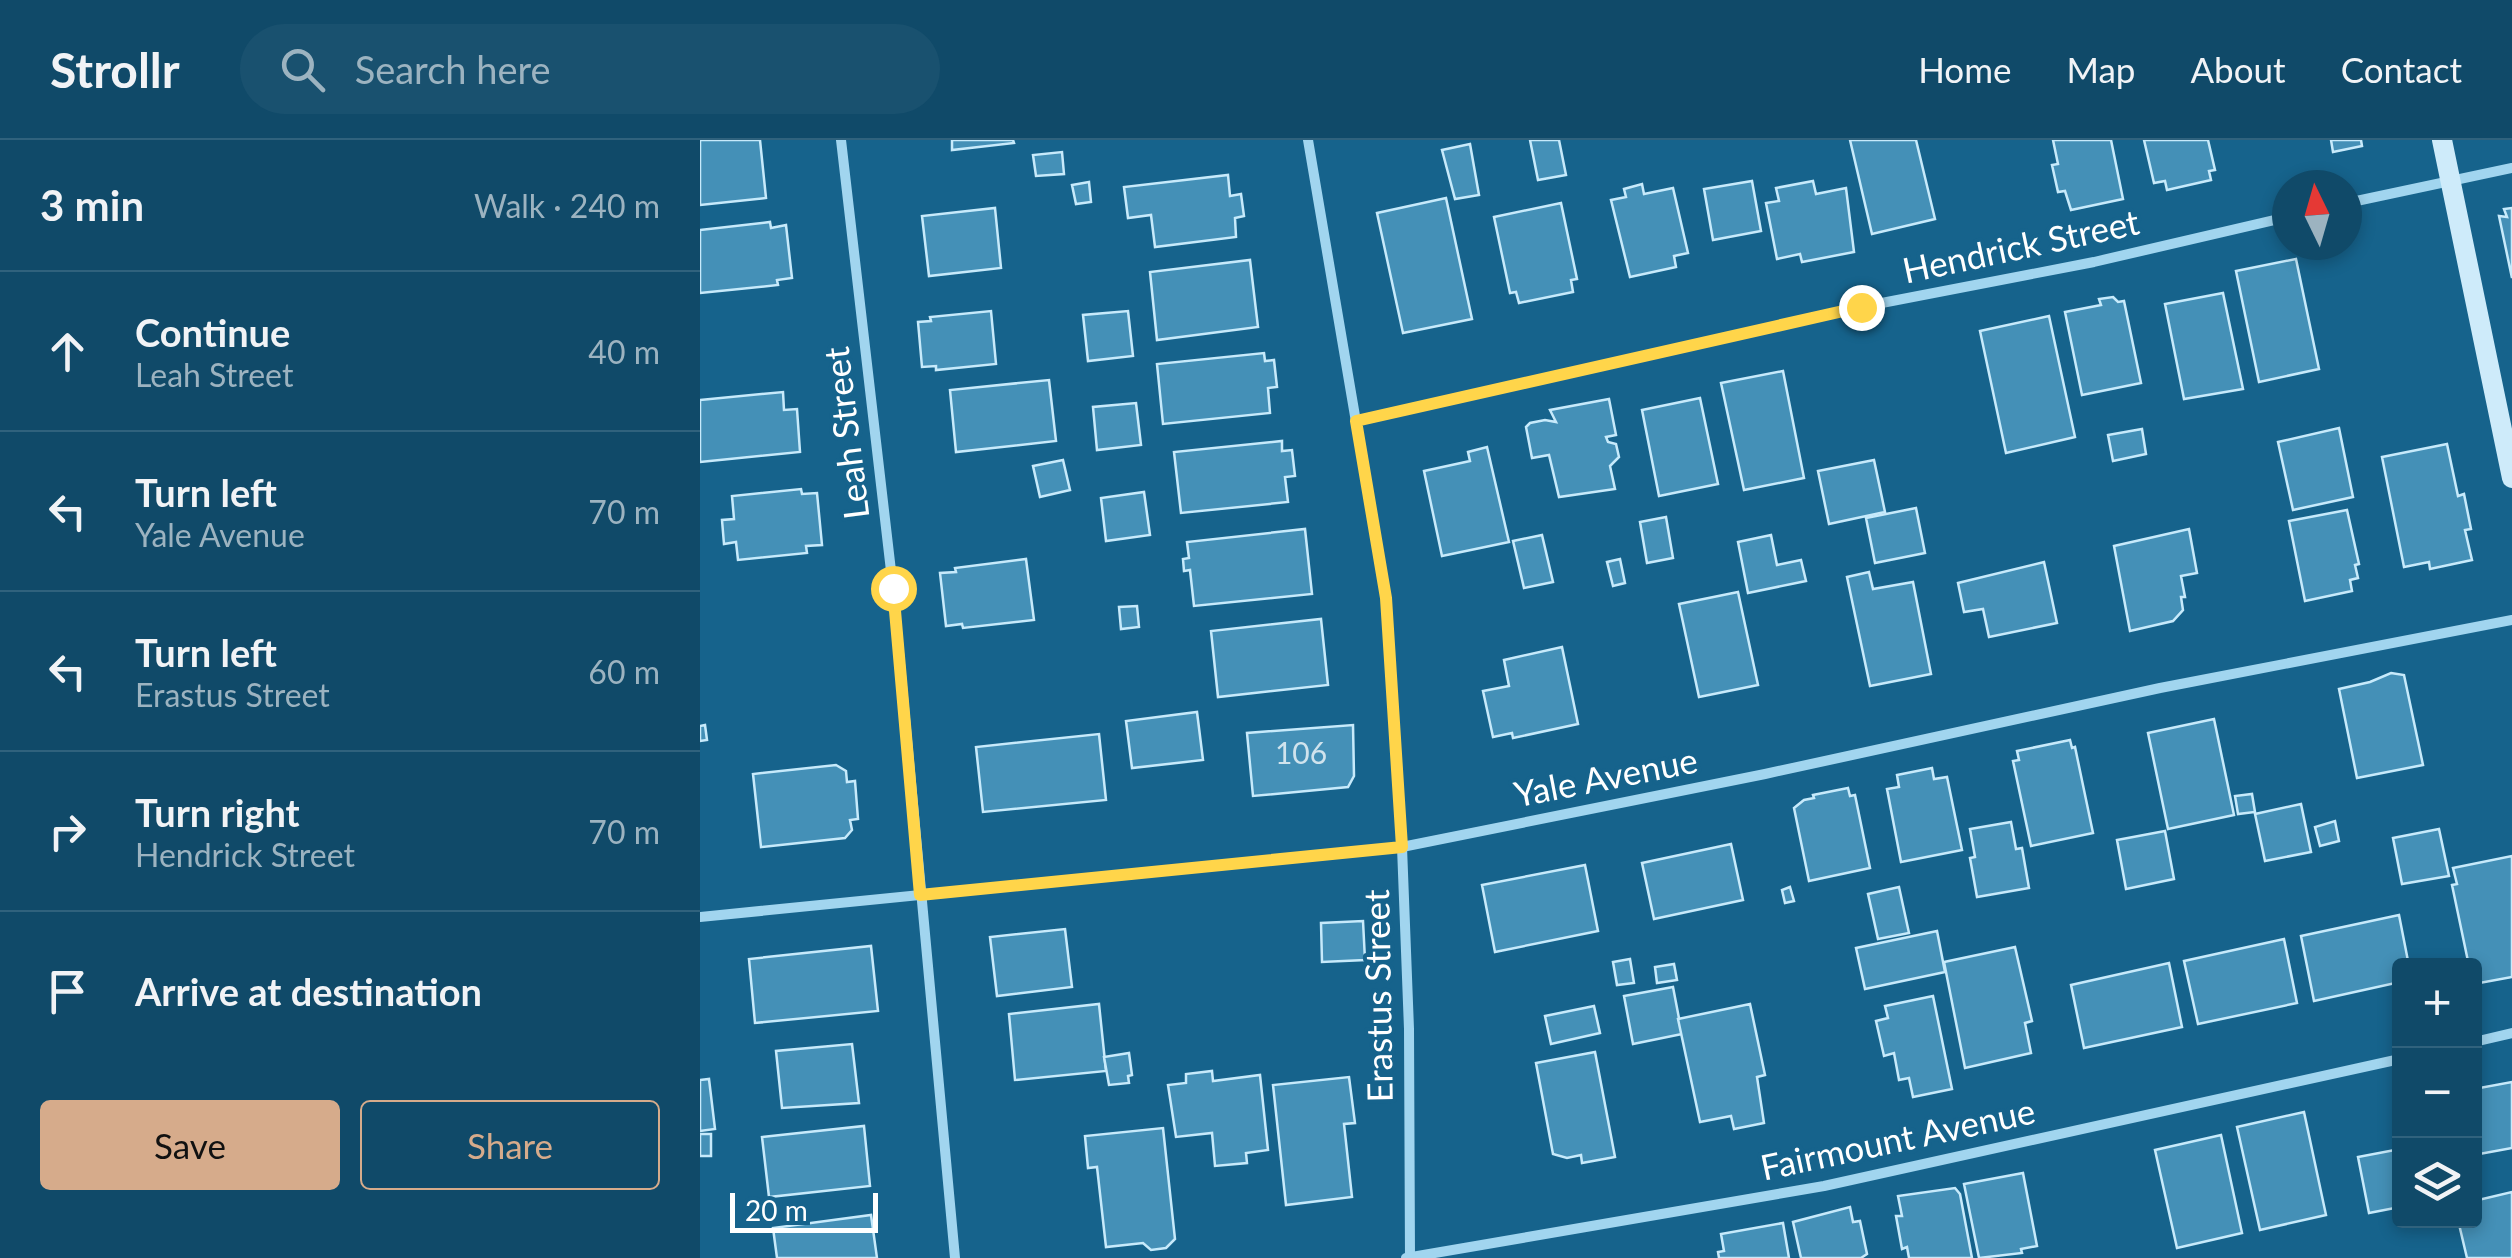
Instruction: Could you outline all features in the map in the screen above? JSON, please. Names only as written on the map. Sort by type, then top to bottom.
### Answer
[{"type":"main road","points":[[2442,140],[2512,478]]},
{"type":"street","name":"Leah Street","points":[[841,140],[893,588],[955,1258]]},
{"type":"street","name":"Erastus Street","points":[[1308,140],[1386,598],[1409,1029],[1408,1258]]},
{"type":"street","points":[[2362,200],[2512,168]]},
{"type":"street","name":"Hendrick Street","points":[[1356,421],[1842,311],[2094,262],[2272,220]]},
{"type":"street","name":"Yale Avenue","points":[[700,917],[1402,847],[2160,688],[2512,620]]},
{"type":"street","points":[[2482,1040],[2512,1033]]},
{"type":"street","name":"Fairmount Avenue","points":[[1408,1258],[1824,1186],[2392,1061]]},
{"type":"building","points":[[700,140],[760,140],[766,198],[700,205]]},
{"type":"building","points":[[952,140],[1013,140],[1014,143],[952,150]]},
{"type":"building","points":[[1530,140],[1559,140],[1566,175],[1538,180]]},
{"type":"building","points":[[1850,140],[1916,140],[1935,219],[1872,234]]},
{"type":"building","points":[[2053,140],[2111,140],[2123,199],[2071,210],[2065,191],[2058,192],[2052,165],[2058,164]]},
{"type":"building","points":[[2144,140],[2208,140],[2215,170],[2209,171],[2211,180],[2167,190],[2165,181],[2154,183]]},
{"type":"building","points":[[2331,140],[2361,140],[2362,146],[2333,152]]},
{"type":"building","points":[[1470,144],[1479,195],[1455,199],[1442,150]]},
{"type":"building","points":[[1062,152],[1064,174],[1036,176],[1033,155]]},
{"type":"building","points":[[1228,175],[1230,196],[1241,194],[1244,216],[1235,218],[1236,237],[1155,247],[1151,215],[1128,218],[1124,187]]},
{"type":"building","points":[[1752,181],[1761,231],[1713,240],[1704,189]]},
{"type":"building","points":[[1813,181],[1816,194],[1846,188],[1854,252],[1802,262],[1800,254],[1777,259],[1766,203],[1779,201],[1776,188]]},
{"type":"building","points":[[1089,182],[1091,202],[1076,204],[1072,185]]},
{"type":"building","points":[[1642,184],[1644,194],[1673,188],[1688,253],[1674,256],[1676,267],[1630,277],[1611,200],[1626,197],[1624,189]]},
{"type":"building","points":[[1446,198],[1472,319],[1403,333],[1377,213]]},
{"type":"building","points":[[1561,203],[1577,279],[1571,280],[1573,292],[1519,303],[1516,292],[1510,293],[1494,217]]},
{"type":"building","points":[[995,208],[1001,268],[929,276],[922,216]]},
{"type":"building","points":[[2512,208],[2512,278],[2499,216],[2507,217],[2504,209]]},
{"type":"building","points":[[770,222],[771,228],[786,225],[792,278],[777,280],[778,285],[700,293],[700,230]]},
{"type":"building","points":[[1250,260],[1258,327],[1157,340],[1150,272]]},
{"type":"building","points":[[2296,260],[2319,369],[2259,382],[2236,271]]},
{"type":"building","points":[[2223,293],[2243,389],[2184,399],[2165,304]]},
{"type":"building","points":[[2113,297],[2124,301],[2141,383],[2082,395],[2065,312],[2101,305],[2099,299]]},
{"type":"building","points":[[991,311],[996,364],[936,370],[936,366],[922,367],[918,322],[931,321],[930,317]]},
{"type":"building","points":[[1128,311],[1133,356],[1088,361],[1083,315]]},
{"type":"building","points":[[2049,316],[2075,437],[2006,453],[1980,331]]},
{"type":"building","points":[[1264,353],[1265,361],[1274,360],[1277,387],[1268,388],[1270,413],[1163,424],[1157,364]]},
{"type":"building","points":[[1783,371],[1804,478],[1744,490],[1721,383]]},
{"type":"building","points":[[1049,380],[1056,441],[956,452],[950,390]]},
{"type":"building","points":[[783,392],[784,410],[797,409],[800,452],[700,462],[700,400]]},
{"type":"building","points":[[1700,398],[1718,484],[1659,496],[1642,410]]},
{"type":"building","points":[[1609,399],[1616,435],[1606,437],[1616,444],[1619,457],[1610,466],[1615,489],[1559,497],[1549,455],[1532,458],[1526,427],[1545,420],[1556,422],[1550,410]]},
{"type":"building","points":[[1136,403],[1141,445],[1097,450],[1093,407]]},
{"type":"building","points":[[2339,428],[2353,497],[2293,510],[2278,442]]},
{"type":"building","points":[[2142,429],[2146,454],[2113,461],[2108,435]]},
{"type":"building","points":[[1282,441],[1282,451],[1292,450],[1295,476],[1285,477],[1288,502],[1181,513],[1174,452]]},
{"type":"building","points":[[2447,444],[2458,496],[2464,494],[2471,529],[2465,530],[2472,560],[2430,569],[2429,562],[2404,567],[2382,457]]},
{"type":"building","points":[[1487,447],[1509,542],[1442,556],[1424,471],[1470,461],[1468,452]]},
{"type":"building","points":[[1063,460],[1070,490],[1040,497],[1033,466]]},
{"type":"building","points":[[1874,460],[1885,512],[1829,524],[1818,471]]},
{"type":"building","points":[[801,489],[802,494],[817,493],[822,545],[806,546],[807,553],[738,560],[736,542],[724,544],[722,520],[734,519],[732,496]]},
{"type":"building","points":[[1144,492],[1150,535],[1106,541],[1101,498]]},
{"type":"building","points":[[1916,508],[1925,553],[1875,563],[1866,518]]},
{"type":"building","points":[[2347,510],[2359,564],[2355,565],[2358,578],[2350,580],[2352,591],[2305,601],[2289,521]]},
{"type":"building","points":[[1666,517],[1673,558],[1647,563],[1640,522]]},
{"type":"building","points":[[1305,529],[1312,594],[1194,606],[1190,570],[1184,571],[1183,559],[1189,558],[1187,542]]},
{"type":"building","points":[[2189,529],[2197,573],[2181,576],[2183,610],[2173,621],[2130,631],[2114,546]]},
{"type":"building","points":[[1542,535],[1553,582],[1524,588],[1513,541]]},
{"type":"building","points":[[1771,535],[1777,565],[1801,560],[1806,581],[1748,593],[1738,542]]},
{"type":"building","points":[[1026,559],[1034,620],[963,628],[962,624],[946,626],[940,573]]},
{"type":"building","points":[[1620,559],[1625,583],[1613,586],[1607,562]]},
{"type":"building","points":[[2044,562],[2057,623],[1989,637],[1983,609],[1964,612],[1958,583]]},
{"type":"building","points":[[1869,572],[1873,589],[1913,582],[1931,674],[1870,686],[1847,577]]},
{"type":"building","points":[[1738,592],[1758,685],[1699,697],[1679,604]]},
{"type":"building","points":[[1137,606],[1139,627],[1121,629],[1119,607]]},
{"type":"building","points":[[1321,619],[1328,685],[1218,697],[1211,631]]},
{"type":"building","points":[[1562,647],[1578,724],[1513,738],[1512,733],[1493,737],[1483,691],[1509,686],[1504,660]]},
{"type":"building","points":[[2391,673],[2404,675],[2423,765],[2357,778],[2339,689]]},
{"type":"building","points":[[1197,712],[1203,760],[1132,768],[1126,721]]},
{"type":"building","points":[[2214,719],[2234,815],[2168,829],[2148,733]]},
{"type":"building","points":[[705,725],[707,740],[700,741],[700,726]]},
{"type":"building","points":[[1353,725],[1354,776],[1348,787],[1253,796],[1247,733]]},
{"type":"building","points":[[1099,734],[1106,800],[983,812],[976,747]]},
{"type":"building","points":[[2070,740],[2072,748],[2075,747],[2093,833],[2031,846],[2013,761],[2019,760],[2017,751]]},
{"type":"building","points":[[836,765],[846,771],[847,782],[855,781],[858,819],[850,820],[852,830],[845,838],[761,847],[753,774]]},
{"type":"building","points":[[1932,768],[1934,779],[1947,777],[1962,850],[1901,862],[1887,789],[1899,787],[1897,775]]},
{"type":"building","points":[[1848,788],[1850,796],[1855,795],[1870,868],[1809,881],[1794,808],[1814,798],[1813,795]]},
{"type":"building","points":[[2252,794],[2255,812],[2238,814],[2235,796]]},
{"type":"building","points":[[2301,804],[2311,852],[2265,861],[2255,814]]},
{"type":"building","points":[[2335,821],[2339,841],[2320,846],[2315,827]]},
{"type":"building","points":[[2011,822],[2016,849],[2022,848],[2029,888],[1977,897],[1970,829]]},
{"type":"building","points":[[2439,829],[2449,876],[2402,884],[2393,838]]},
{"type":"building","points":[[2165,831],[2174,879],[2126,889],[2117,840]]},
{"type":"building","points":[[1731,844],[1743,900],[1654,919],[1642,863]]},
{"type":"building","points":[[2512,856],[2512,977],[2482,983],[2482,958],[2467,958],[2452,885],[2457,884],[2453,868]]},
{"type":"building","points":[[1585,865],[1598,931],[1495,952],[1482,885]]},
{"type":"building","points":[[1790,887],[1794,901],[1785,903],[1782,890]]},
{"type":"building","points":[[1899,887],[1909,933],[1878,939],[1868,894]]},
{"type":"building","points":[[2399,915],[2407,958],[2392,958],[2392,984],[2314,1001],[2301,936]]},
{"type":"building","points":[[1363,921],[1365,960],[1322,962],[1321,923]]},
{"type":"building","points":[[1065,929],[1072,987],[997,996],[990,937]]},
{"type":"building","points":[[1937,931],[1945,972],[1865,989],[1856,948]]},
{"type":"building","points":[[2284,939],[2297,1003],[2198,1024],[2184,961]]},
{"type":"building","points":[[871,946],[878,1011],[755,1023],[749,959]]},
{"type":"building","points":[[2015,947],[2032,1021],[2025,1023],[2031,1053],[1965,1068],[1944,962]]},
{"type":"building","points":[[1630,959],[1634,983],[1617,985],[1613,962]]},
{"type":"building","points":[[2169,963],[2182,1027],[2084,1048],[2071,985]]},
{"type":"building","points":[[1674,964],[1677,980],[1657,983],[1655,967]]},
{"type":"building","points":[[1673,987],[1682,1034],[1633,1044],[1624,996]]},
{"type":"building","points":[[1933,996],[1952,1089],[1913,1097],[1909,1078],[1899,1080],[1894,1053],[1884,1056],[1876,1021],[1888,1018],[1885,1006]]},
{"type":"building","points":[[1099,1004],[1106,1071],[1015,1080],[1009,1014]]},
{"type":"building","points":[[1750,1004],[1765,1075],[1757,1077],[1764,1123],[1734,1129],[1731,1116],[1700,1122],[1678,1019]]},
{"type":"building","points":[[1594,1006],[1600,1033],[1551,1044],[1545,1016]]},
{"type":"building","points":[[852,1044],[859,1103],[782,1108],[776,1051]]},
{"type":"building","points":[[1595,1052],[1615,1157],[1582,1163],[1581,1155],[1567,1158],[1553,1154],[1536,1063]]},
{"type":"building","points":[[1129,1053],[1129,1083],[1109,1085],[1104,1057]]},
{"type":"building","points":[[1212,1071],[1213,1081],[1260,1075],[1268,1150],[1246,1153],[1247,1163],[1215,1166],[1212,1133],[1176,1137],[1168,1085],[1186,1083],[1186,1074]]},
{"type":"building","points":[[1349,1077],[1355,1123],[1344,1124],[1352,1197],[1286,1205],[1273,1085]]},
{"type":"building","points":[[709,1079],[715,1129],[700,1131],[700,1080]]},
{"type":"building","points":[[2512,1082],[2512,1148],[2482,1154],[2482,1088]]},
{"type":"building","points":[[2304,1112],[2326,1215],[2260,1230],[2237,1127]]},
{"type":"building","points":[[864,1126],[870,1186],[769,1197],[762,1137]]},
{"type":"building","points":[[1163,1128],[1175,1239],[1166,1248],[1151,1250],[1143,1243],[1106,1247],[1097,1167],[1088,1168],[1085,1136]]},
{"type":"building","points":[[700,1134],[711,1134],[711,1156],[700,1156]]},
{"type":"building","points":[[2221,1135],[2242,1233],[2177,1248],[2155,1150]]},
{"type":"building","points":[[2392,1151],[2392,1209],[2369,1213],[2358,1157]]},
{"type":"building","points":[[2023,1173],[2037,1246],[2021,1249],[2022,1253],[1979,1258],[1964,1184]]},
{"type":"building","points":[[1955,1188],[1960,1194],[1972,1258],[1909,1258],[1907,1247],[1902,1249],[1896,1216],[1902,1216],[1898,1196]]},
{"type":"building","points":[[2512,1192],[2512,1258],[2467,1258],[2460,1228],[2482,1228],[2482,1199]]},
{"type":"building","points":[[1850,1207],[1853,1222],[1860,1221],[1867,1254],[1861,1258],[1801,1258],[1793,1222]]},
{"type":"building","points":[[871,1215],[877,1258],[777,1258],[773,1228]]},
{"type":"building","points":[[1783,1223],[1789,1258],[1719,1258],[1718,1252],[1724,1251],[1721,1234]]},
{"type":"route","points":[[893,588],[920,895],[1402,847],[1386,598],[1356,421],[1861,307]]}]
